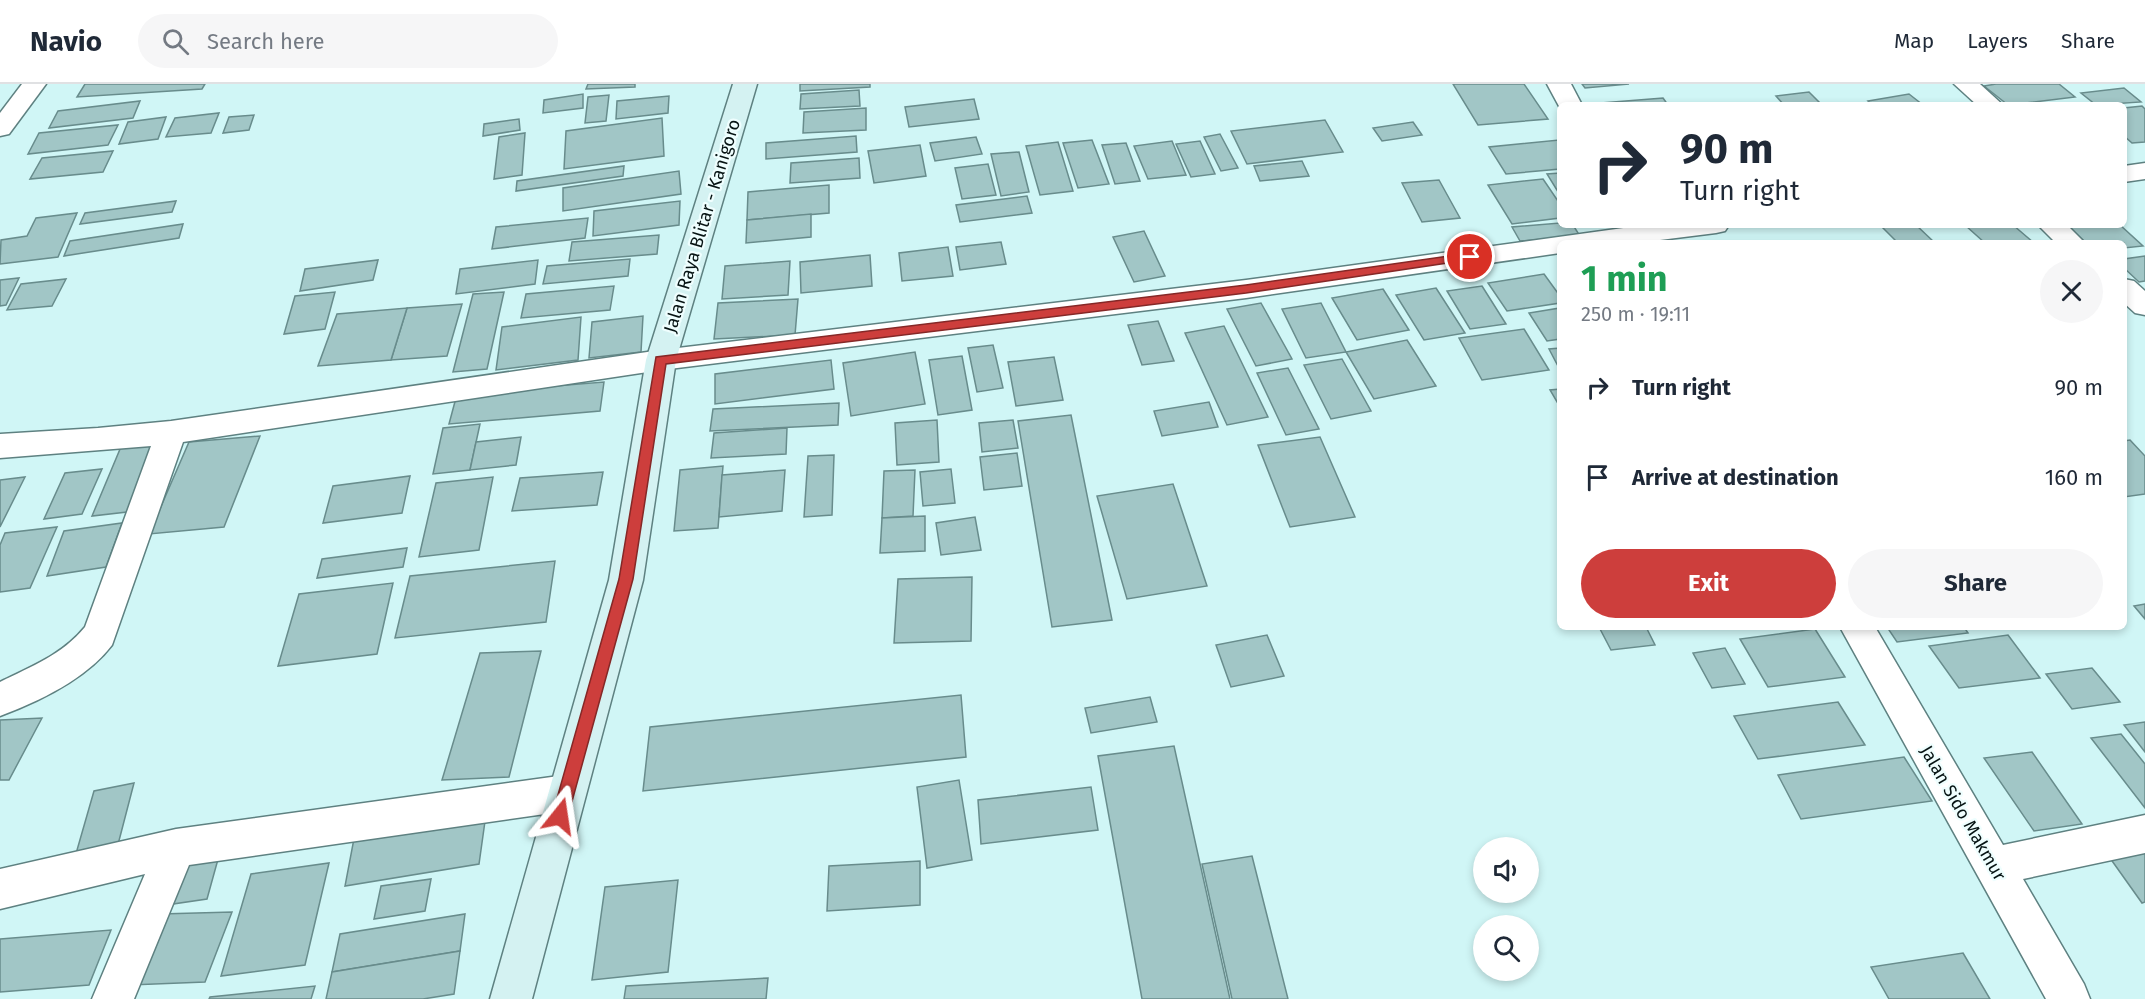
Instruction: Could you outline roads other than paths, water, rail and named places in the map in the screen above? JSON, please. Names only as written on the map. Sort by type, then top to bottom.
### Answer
[{"type":"main road","name":"Jalan Raya Blitar - Kanigoro","points":[[511,999],[626,579],[661,360],[745,84]]},
{"type":"street","points":[[0,129],[34,84]]},
{"type":"street","points":[[1559,84],[1568,102]]},
{"type":"street","points":[[1966,84],[1987,102]]},
{"type":"street","points":[[2127,174],[2145,171]]},
{"type":"street","points":[[1588,240],[1688,228]]},
{"type":"street","points":[[2054,228],[2068,240]]},
{"type":"street","points":[[0,446],[98,440],[171,432],[661,360],[1246,289],[1557,244]]},
{"type":"street","points":[[2127,291],[2145,306]]},
{"type":"street","points":[[0,700],[75,663],[86,655],[100,635],[171,432]]},
{"type":"street","name":"Jalan Sido Makmur","points":[[1859,630],[2069,999]]},
{"type":"street","points":[[0,889],[176,848],[566,793]]},
{"type":"street","points":[[1993,866],[2145,834]]},
{"type":"street","points":[[113,999],[176,848]]}]
